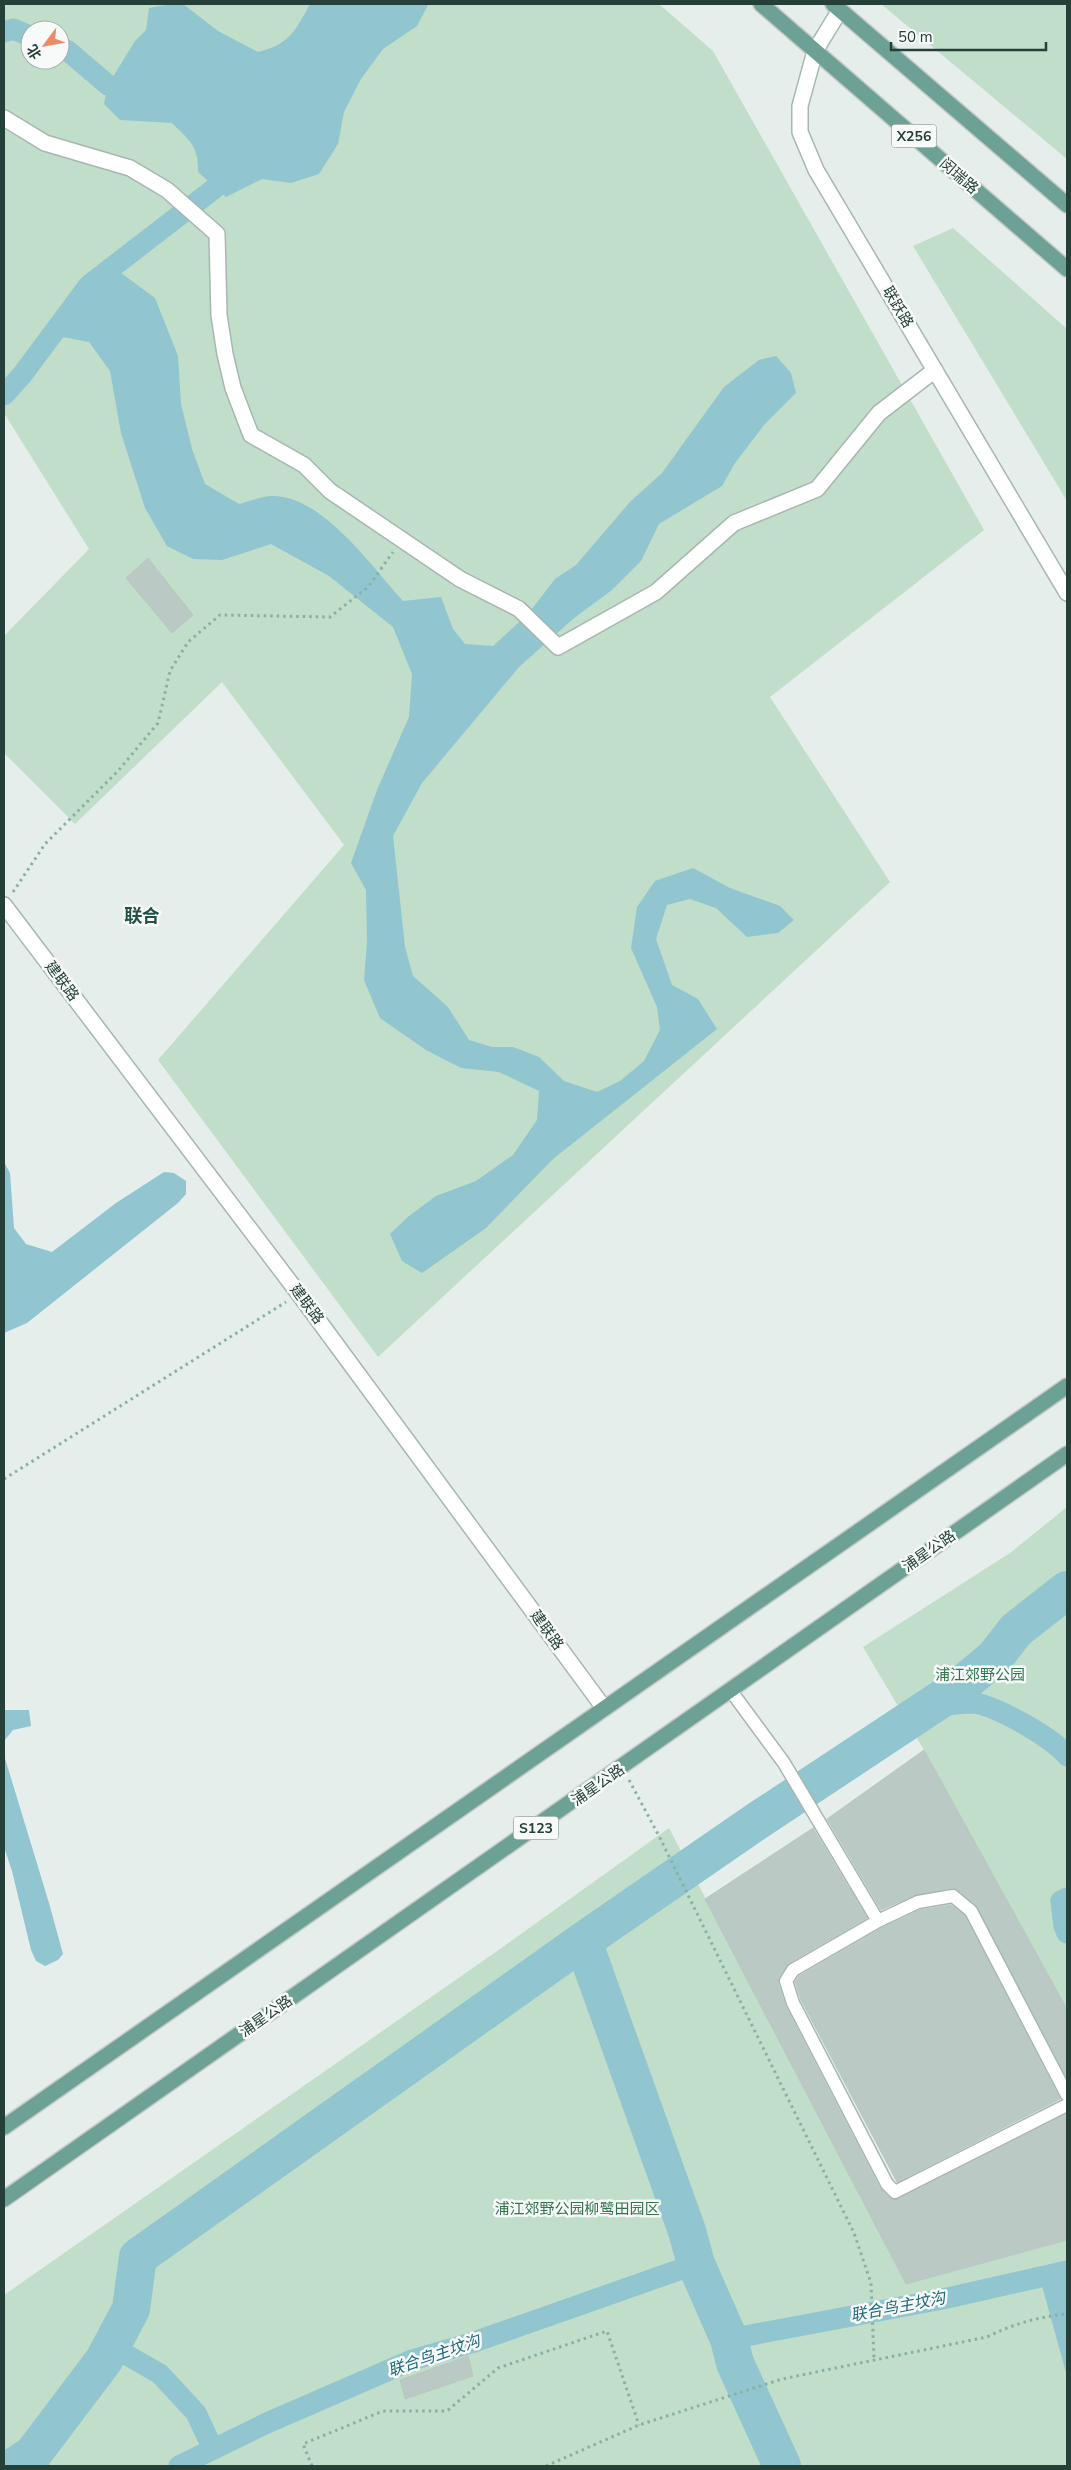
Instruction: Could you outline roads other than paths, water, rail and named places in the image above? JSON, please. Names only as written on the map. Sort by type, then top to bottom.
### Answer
[{"type":"main road","name":"闵瑞路","points":[[761,4],[1067,269]]},
{"type":"main road","points":[[837,7],[1067,205]]},
{"type":"main road","points":[[4,2128],[1067,1386]]},
{"type":"main road","name":"浦星公路","points":[[4,2199],[732,1691],[1067,1454]]},
{"type":"street","name":"联跃路","points":[[837,7],[815,51],[800,106],[800,132],[816,170],[1067,592]]},
{"type":"street","points":[[4,118],[45,143],[130,168],[167,190],[217,234],[218,315],[233,388],[251,435],[304,465],[330,491],[460,579],[519,609],[558,647],[656,592],[734,523],[817,489],[879,413],[935,370]]},
{"type":"street","name":"建联路","points":[[4,905],[299,1294],[604,1708]]},
{"type":"lane","points":[[732,1691],[784,1763],[878,1921]]},
{"type":"lane","points":[[1067,2095],[971,1911],[953,1896],[918,1902],[878,1921],[793,1970],[786,1981],[793,2003],[887,2184],[895,2192],[1067,2105]]},
{"type":"water","points":[[183,4],[218,31],[258,52],[278,45],[285,40],[300,22],[310,4],[428,5],[417,26],[383,49],[361,79],[344,112],[338,144],[319,174],[291,183],[262,179],[226,197],[198,172],[197,156],[192,144],[172,123],[120,120],[104,104],[108,85],[135,41],[146,30],[149,8]]},
{"type":"water","points":[[113,267],[155,298],[178,356],[181,404],[192,449],[205,484],[239,504],[272,496],[291,499],[309,507],[345,535],[403,601],[441,597],[453,629],[465,644],[493,646],[528,614],[555,579],[576,565],[630,502],[662,473],[724,387],[759,360],[776,356],[791,373],[796,393],[764,425],[735,463],[722,486],[659,524],[641,561],[612,590],[574,618],[519,667],[422,783],[393,836],[405,947],[413,976],[448,1007],[469,1040],[492,1047],[513,1047],[539,1057],[564,1081],[597,1092],[620,1081],[644,1061],[660,1030],[657,1007],[631,948],[637,907],[655,881],[693,868],[730,888],[780,906],[794,920],[778,933],[747,937],[716,908],[690,899],[667,905],[656,939],[672,985],[698,999],[717,1029],[553,1159],[486,1228],[422,1273],[402,1261],[390,1234],[409,1216],[436,1196],[476,1181],[513,1155],[537,1120],[539,1091],[499,1072],[461,1068],[426,1050],[380,1018],[364,980],[367,942],[366,890],[351,863],[377,790],[409,717],[412,674],[393,627],[329,576],[271,544],[222,560],[193,559],[167,546],[145,508],[121,433],[110,371],[89,342],[52,335]]},
{"type":"water","points":[[4,1162],[10,1173],[14,1228],[26,1244],[52,1252],[116,1203],[164,1172],[174,1173],[186,1181],[186,1194],[178,1203],[27,1323],[4,1333]]},
{"type":"water","points":[[4,1710],[29,1710],[31,1726],[13,1730],[4,1741]]},
{"type":"water","points":[[4,1755],[63,1954],[58,1960],[45,1966],[36,1961],[31,1950],[12,1871],[4,1847]]},
{"type":"water","points":[[1067,2271],[1067,2376],[1039,2275]]},
{"type":"waterway","points":[[4,32],[13,29],[20,32]]},
{"type":"waterway","points":[[70,53],[108,85]]},
{"type":"waterway","points":[[4,395],[22,375],[89,285],[215,188]]},
{"type":"waterway","points":[[15,2466],[33,2454],[104,2360],[131,2309],[138,2257],[583,1941],[757,1821],[958,1688],[995,1657],[1016,1630],[1067,1590]]},
{"type":"waterway","points":[[929,1707],[972,1703],[994,1709],[1037,1732],[1067,1756]]},
{"type":"waterway","points":[[1067,1898],[1061,1901],[1064,1926],[1067,1933]]},
{"type":"waterway","name":"联合鸟主坟沟","points":[[583,1941],[687,2231],[696,2264],[729,2339],[735,2363],[782,2466]]},
{"type":"waterway","name":"联合鸟主坟沟","points":[[179,2466],[267,2423],[412,2360],[471,2343],[696,2264]]},
{"type":"waterway","name":"联合鸟主坟沟","points":[[729,2339],[943,2299],[1067,2271]]},
{"type":"waterway","points":[[111,2346],[160,2374],[196,2413],[213,2449]]},
{"type":"district","name":"联合","points":[[142,916]]},
{"type":"park label","name":"浦江郊野公园","points":[[980,1675]]},
{"type":"park label","name":"浦江郊野公园柳鹭田园区","points":[[577,2209]]}]
